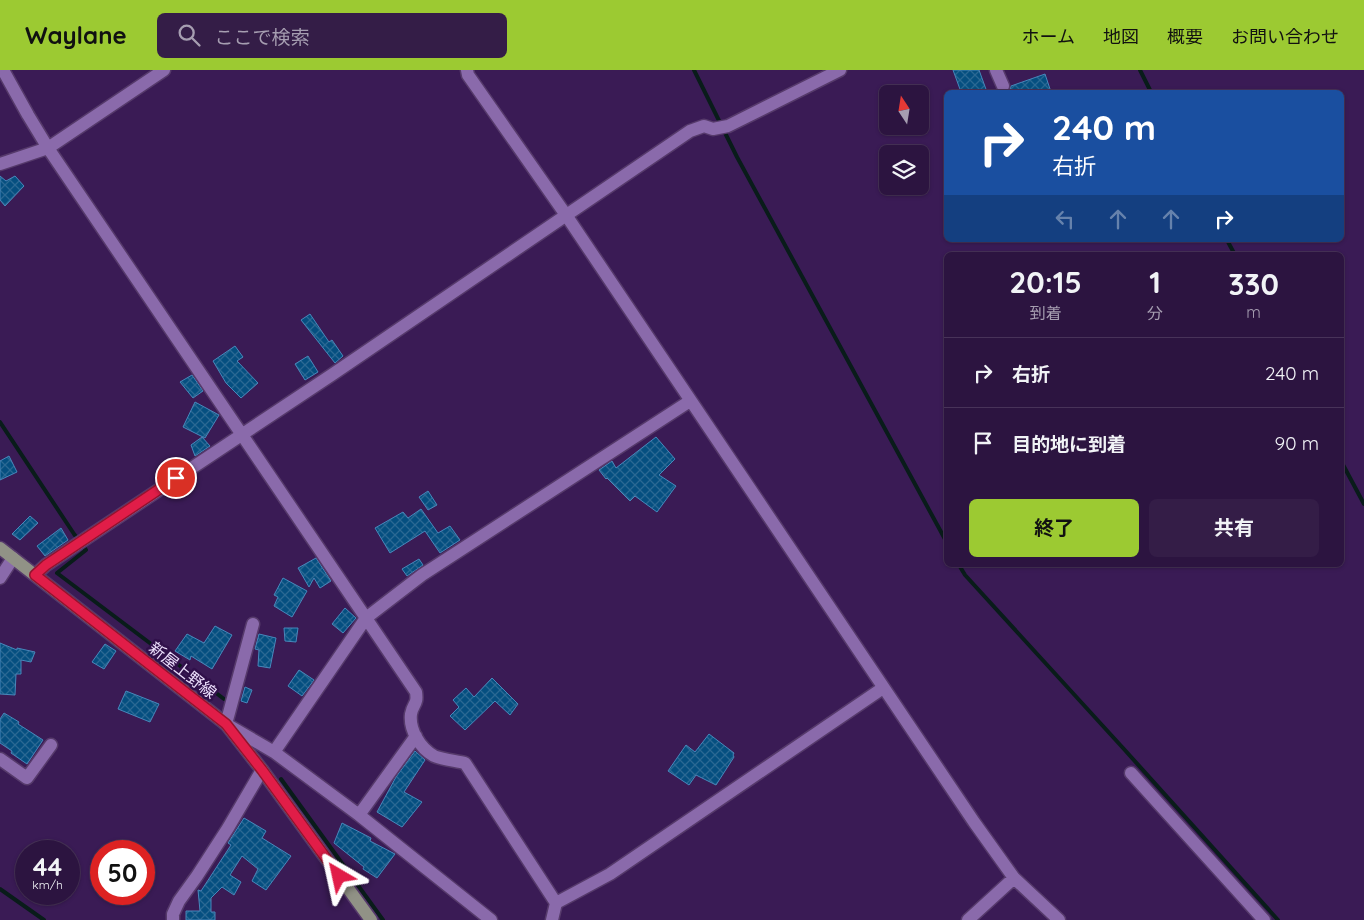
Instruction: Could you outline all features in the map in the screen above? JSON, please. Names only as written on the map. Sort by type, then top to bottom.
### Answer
[{"type":"main road","name":"新屋上野線","points":[[0,548],[226,724],[262,770],[371,920]]},
{"type":"street","points":[[3,70],[48,148],[416,692],[417,700],[411,713],[412,730],[422,745],[435,757],[465,763],[556,903],[552,920]]},
{"type":"street","points":[[0,164],[48,148],[164,70]]},
{"type":"street","points":[[468,70],[468,75],[566,215],[974,822],[1014,878],[1058,920]]},
{"type":"street","points":[[35,575],[46,565],[333,374],[690,131],[704,126],[713,129],[728,126],[840,70]]},
{"type":"street","points":[[996,70],[1002,86]]},
{"type":"street","points":[[274,752],[366,618],[422,575],[690,401]]},
{"type":"street","points":[[0,578],[13,558]]},
{"type":"street","points":[[253,624],[226,724],[274,752],[359,815],[491,920]]},
{"type":"street","points":[[556,903],[610,874],[883,688]]},
{"type":"street","points":[[359,815],[416,736]]},
{"type":"street","points":[[0,759],[27,778],[51,745]]},
{"type":"street","points":[[173,920],[173,914],[179,901],[228,828],[262,770]]},
{"type":"street","points":[[1131,773],[1264,920]]},
{"type":"street","points":[[968,920],[1014,878]]},
{"type":"building","points":[[953,70],[979,70],[986,90],[960,90]]},
{"type":"building","points":[[1045,74],[1050,90],[1010,90],[1011,86]]},
{"type":"building","points":[[0,176],[6,181],[15,176],[24,186],[5,206],[0,200]]},
{"type":"building","points":[[310,314],[329,342],[332,340],[343,356],[335,363],[301,320]]},
{"type":"building","points":[[235,346],[243,357],[237,361],[258,383],[241,398],[226,383],[213,361]]},
{"type":"building","points":[[308,356],[318,372],[305,380],[295,364]]},
{"type":"building","points":[[192,375],[203,391],[193,398],[180,382]]},
{"type":"building","points":[[195,402],[219,415],[205,438],[183,427]]},
{"type":"building","points":[[202,437],[210,446],[195,456],[191,445]]},
{"type":"building","points":[[656,437],[675,459],[659,475],[676,486],[657,512],[635,496],[630,501],[599,470],[612,461],[616,468]]},
{"type":"building","points":[[9,456],[17,472],[0,480],[0,461]]},
{"type":"building","points":[[428,491],[437,505],[428,510],[419,497]]},
{"type":"building","points":[[421,509],[438,533],[450,526],[460,540],[440,553],[425,531],[390,553],[375,528],[403,512],[408,518]]},
{"type":"building","points":[[30,516],[38,523],[20,540],[12,534]]},
{"type":"building","points":[[61,528],[68,540],[45,556],[37,546]]},
{"type":"building","points":[[316,558],[331,581],[320,588],[314,578],[309,587],[298,568]]},
{"type":"building","points":[[419,559],[423,565],[407,576],[402,569]]},
{"type":"building","points":[[283,578],[307,591],[292,617],[274,606],[278,597],[274,595]]},
{"type":"building","points":[[345,608],[356,618],[343,633],[332,624]]},
{"type":"building","points":[[215,626],[232,635],[212,669],[191,656],[190,660],[175,651],[187,634],[204,643]]},
{"type":"building","points":[[284,628],[298,628],[296,642],[285,641]]},
{"type":"building","points":[[259,634],[276,638],[270,668],[258,666],[259,650],[255,649]]},
{"type":"building","points":[[0,643],[17,650],[17,648],[35,652],[31,662],[21,660],[21,674],[16,674],[15,695],[0,694]]},
{"type":"building","points":[[105,644],[116,651],[104,669],[92,662]]},
{"type":"building","points":[[299,670],[314,680],[302,696],[288,686]]},
{"type":"building","points":[[492,678],[518,704],[510,715],[495,701],[465,730],[450,716],[459,707],[453,700],[466,688],[474,697]]},
{"type":"building","points":[[245,687],[252,690],[247,703],[241,701]]},
{"type":"building","points":[[126,691],[159,704],[150,722],[118,709]]},
{"type":"building","points":[[4,713],[43,740],[27,764],[0,743],[0,719]]},
{"type":"building","points":[[709,734],[734,753],[734,757],[716,785],[696,775],[689,785],[668,771],[686,745],[695,752]]},
{"type":"building","points":[[415,751],[425,760],[404,792],[422,802],[402,827],[377,812],[396,777]]},
{"type":"building","points":[[244,818],[266,831],[262,838],[291,856],[266,890],[252,881],[258,869],[242,856],[230,875],[241,882],[234,895],[222,887],[211,898],[211,912],[215,912],[215,920],[186,920],[186,911],[200,911],[198,890],[201,891],[231,845],[228,843]]},
{"type":"building","points":[[342,823],[371,838],[370,841],[395,854],[377,878],[363,869],[364,867],[334,843]]},
{"type":"waterway","points":[[694,70],[737,157],[944,537]]},
{"type":"waterway","points":[[1140,70],[1150,90]]},
{"type":"waterway","points":[[1228,242],[1233,252]]},
{"type":"waterway","points":[[0,422],[86,550],[57,573],[224,699]]},
{"type":"waterway","points":[[1344,467],[1364,504]]},
{"type":"waterway","points":[[960,567],[965,575],[1278,920]]},
{"type":"waterway","points":[[281,779],[383,920]]},
{"type":"waterway","points":[[0,889],[44,920]]},
{"type":"route","points":[[176,478],[46,565],[35,575],[226,724],[339,876]]}]
